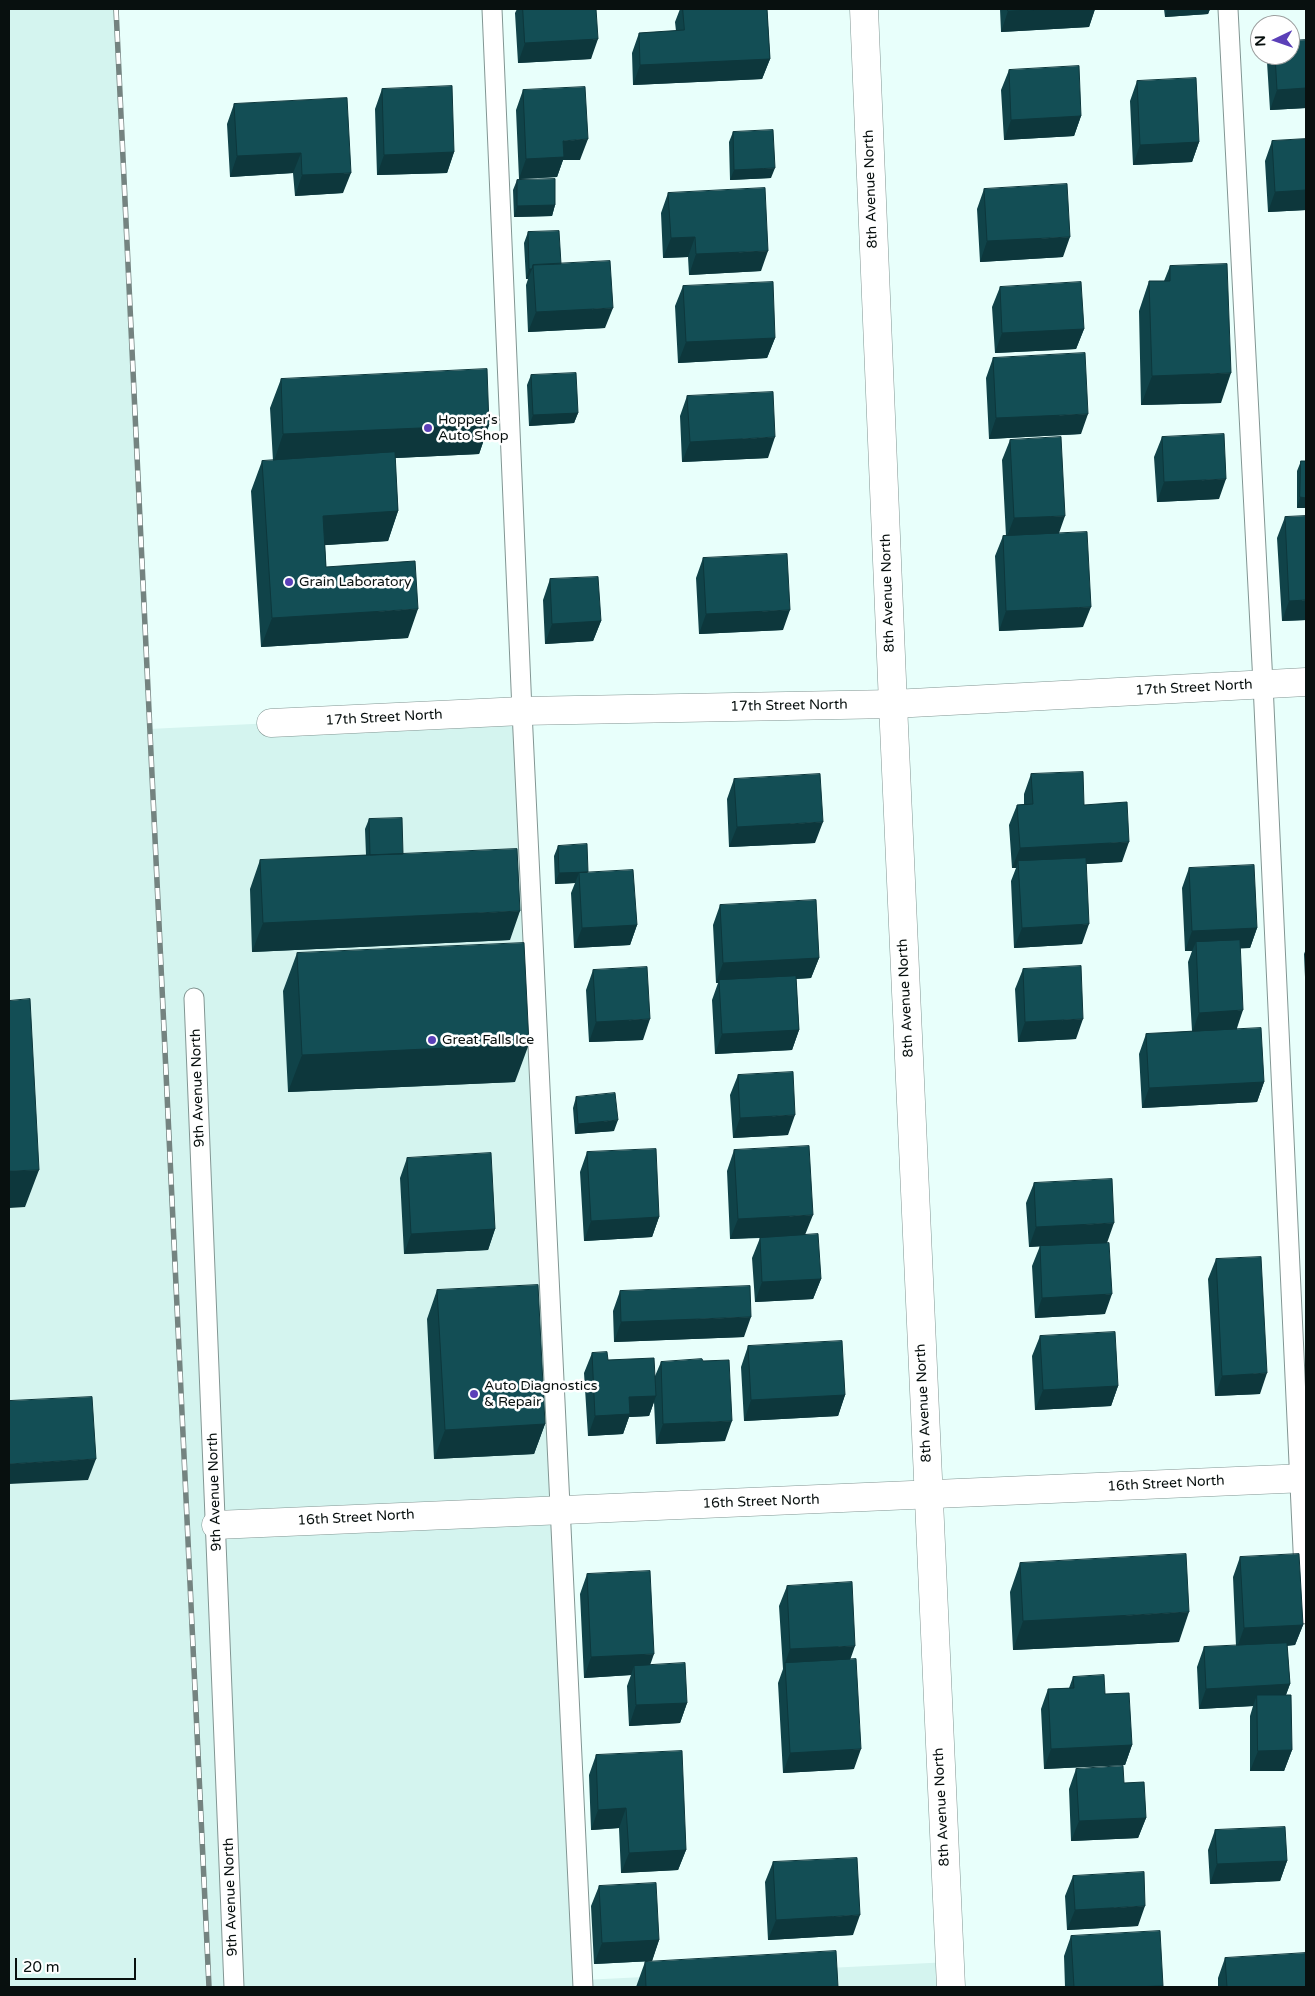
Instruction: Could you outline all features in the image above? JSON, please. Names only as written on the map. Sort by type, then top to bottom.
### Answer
[{"type":"street","name":"8th Avenue North","points":[[864,9],[893,704],[951,1987]]},
{"type":"street","name":"17th Street North","points":[[271,723],[522,711],[893,704],[1306,682]]},
{"type":"street","name":"16th Street North","points":[[216,1525],[560,1509],[928,1496],[1303,1478]]},
{"type":"lane","points":[[492,9],[522,711],[583,1987]]},
{"type":"lane","points":[[1228,9],[1303,1478],[1306,1614]]},
{"type":"lane","name":"9th Avenue North","points":[[194,998],[234,1987]]},
{"type":"shaded area","points":[[9,9],[116,9],[149,729],[522,711],[583,1980],[950,1962],[951,1987],[9,1987]]},
{"type":"building","points":[[523,9],[596,9],[598,39],[525,43]]},
{"type":"building","points":[[683,9],[767,9],[770,59],[640,65],[639,33],[684,30]]},
{"type":"building","points":[[1008,9],[1059,9],[1008,11]]},
{"type":"building","points":[[1300,40],[1306,40],[1306,88],[1277,90],[1276,65],[1300,65]]},
{"type":"building","points":[[1079,66],[1081,116],[1011,120],[1009,70]]},
{"type":"building","points":[[1196,78],[1199,142],[1140,145],[1137,81]]},
{"type":"building","points":[[452,86],[454,152],[384,155],[382,89]]},
{"type":"building","points":[[585,87],[588,139],[563,141],[564,157],[526,159],[523,90]]},
{"type":"building","points":[[347,98],[351,173],[302,175],[301,153],[237,156],[234,104]]},
{"type":"building","points":[[773,130],[775,168],[734,170],[733,132]]},
{"type":"building","points":[[1306,139],[1306,190],[1275,192],[1272,141]]},
{"type":"building","points":[[555,179],[555,205],[517,206],[517,180]]},
{"type":"building","points":[[1067,184],[1070,237],[987,241],[984,189]]},
{"type":"building","points":[[765,188],[768,251],[696,254],[695,237],[671,238],[668,193]]},
{"type":"building","points":[[559,231],[561,264],[533,265],[532,269],[529,269],[528,232]]},
{"type":"building","points":[[610,261],[613,308],[536,312],[533,265]]},
{"type":"building","points":[[1227,264],[1231,373],[1152,376],[1149,281],[1170,281],[1170,266]]},
{"type":"building","points":[[773,282],[775,338],[686,342],[683,286]]},
{"type":"building","points":[[1081,282],[1084,329],[1002,333],[1000,287]]},
{"type":"building","points":[[1085,353],[1088,414],[996,418],[993,358]]},
{"type":"building","points":[[487,369],[489,425],[283,434],[281,379]]},
{"type":"building","points":[[576,373],[578,413],[533,415],[531,375]]},
{"type":"building","points":[[773,392],[775,437],[690,442],[687,396]]},
{"type":"building","points":[[1224,434],[1226,479],[1164,482],[1162,437]]},
{"type":"building","points":[[1061,437],[1065,516],[1014,518],[1010,440]]},
{"type":"building","points":[[395,452],[398,511],[323,516],[326,567],[415,561],[418,609],[272,618],[262,461]]},
{"type":"building","points":[[1301,461],[1306,461],[1306,498],[1300,497]]},
{"type":"building","points":[[1306,516],[1306,600],[1289,601],[1285,517]]},
{"type":"building","points":[[1087,532],[1091,607],[1006,611],[1003,536]]},
{"type":"building","points":[[787,554],[790,610],[706,614],[703,558]]},
{"type":"building","points":[[598,577],[601,621],[552,624],[550,579]]},
{"type":"building","points":[[1083,772],[1084,805],[1127,802],[1129,842],[1020,848],[1017,805],[1033,804],[1031,774]]},
{"type":"building","points":[[820,774],[823,822],[737,827],[734,779]]},
{"type":"building","points":[[402,818],[403,854],[370,855],[369,819]]},
{"type":"building","points":[[587,844],[588,872],[559,873],[558,846]]},
{"type":"building","points":[[517,849],[520,911],[263,923],[260,860]]},
{"type":"building","points":[[1086,858],[1089,924],[1022,928],[1018,861]]},
{"type":"building","points":[[1254,865],[1257,928],[1192,931],[1189,868]]},
{"type":"building","points":[[633,870],[637,925],[582,928],[579,873]]},
{"type":"building","points":[[816,900],[819,958],[723,963],[720,905]]},
{"type":"building","points":[[1240,940],[1243,1010],[1199,1013],[1196,942]]},
{"type":"building","points":[[524,943],[529,1044],[302,1055],[297,953]]},
{"type":"building","points":[[1081,966],[1083,1019],[1025,1022],[1023,969]]},
{"type":"building","points":[[647,967],[650,1019],[596,1022],[593,970]]},
{"type":"building","points":[[796,976],[799,1030],[722,1034],[719,980]]},
{"type":"building","points":[[30,999],[39,1170],[9,1171],[9,1001]]},
{"type":"building","points":[[1261,1028],[1264,1082],[1149,1088],[1146,1034]]},
{"type":"building","points":[[793,1072],[795,1115],[740,1118],[738,1075]]},
{"type":"building","points":[[615,1093],[618,1120],[578,1124],[576,1097]]},
{"type":"building","points":[[809,1146],[813,1215],[738,1219],[734,1150]]},
{"type":"building","points":[[656,1149],[659,1217],[591,1221],[587,1152]]},
{"type":"building","points":[[491,1153],[495,1229],[411,1234],[407,1158]]},
{"type":"building","points":[[1112,1179],[1114,1223],[1036,1227],[1034,1183]]},
{"type":"building","points":[[818,1234],[821,1279],[762,1282],[760,1238]]},
{"type":"building","points":[[1109,1243],[1112,1294],[1042,1298],[1040,1246]]},
{"type":"building","points":[[1261,1257],[1267,1373],[1222,1376],[1216,1259]]},
{"type":"building","points":[[538,1285],[545,1424],[445,1430],[437,1290]]},
{"type":"building","points":[[750,1286],[751,1317],[621,1322],[620,1291]]},
{"type":"building","points":[[1115,1332],[1118,1386],[1043,1390],[1040,1336]]},
{"type":"building","points":[[842,1341],[845,1395],[751,1400],[748,1346]]},
{"type":"building","points":[[607,1352],[608,1360],[654,1358],[656,1396],[629,1397],[630,1414],[595,1416],[592,1353]]},
{"type":"building","points":[[702,1359],[703,1361],[729,1360],[732,1421],[663,1424],[661,1362]]},
{"type":"building","points":[[92,1397],[96,1459],[9,1464],[9,1401]]},
{"type":"building","points":[[1186,1554],[1189,1612],[1023,1621],[1020,1563]]},
{"type":"building","points":[[1299,1554],[1303,1625],[1244,1628],[1240,1557]]},
{"type":"building","points":[[650,1571],[654,1654],[591,1657],[587,1574]]},
{"type":"building","points":[[852,1582],[855,1646],[790,1649],[787,1586]]},
{"type":"building","points":[[1287,1643],[1290,1684],[1206,1689],[1204,1647]]},
{"type":"building","points":[[856,1659],[861,1749],[790,1753],[785,1663]]},
{"type":"building","points":[[685,1663],[687,1703],[636,1705],[634,1666]]},
{"type":"building","points":[[1104,1675],[1105,1694],[1129,1693],[1132,1745],[1051,1749],[1048,1689],[1074,1688],[1073,1677]]},
{"type":"building","points":[[1257,1695],[1291,1695],[1292,1750],[1258,1751]]},
{"type":"building","points":[[682,1751],[686,1850],[629,1853],[626,1808],[598,1810],[596,1755]]},
{"type":"building","points":[[1123,1766],[1124,1783],[1144,1782],[1146,1818],[1079,1821],[1076,1769]]},
{"type":"building","points":[[1285,1827],[1287,1861],[1217,1864],[1215,1830]]},
{"type":"building","points":[[857,1858],[860,1915],[776,1920],[773,1862]]},
{"type":"building","points":[[1144,1872],[1145,1906],[1075,1910],[1073,1876]]},
{"type":"building","points":[[656,1883],[659,1940],[602,1943],[599,1886]]},
{"type":"building","points":[[1160,1931],[1163,1986],[1074,1987],[1071,1936]]},
{"type":"building","points":[[836,1951],[838,1987],[646,1987],[645,1962]]},
{"type":"building","points":[[1306,1953],[1306,1987],[1227,1987],[1225,1958]]},
{"type":"railway","points":[[116,9],[209,1987]]},
{"type":"place","name":"Hopper's Auto Shop","points":[[428,428]]},
{"type":"place","name":"Grain Laboratory","points":[[289,582]]},
{"type":"place","name":"Great Falls Ice","points":[[432,1040]]},
{"type":"place","name":"Auto Diagnostics & Repair","points":[[474,1394]]}]
